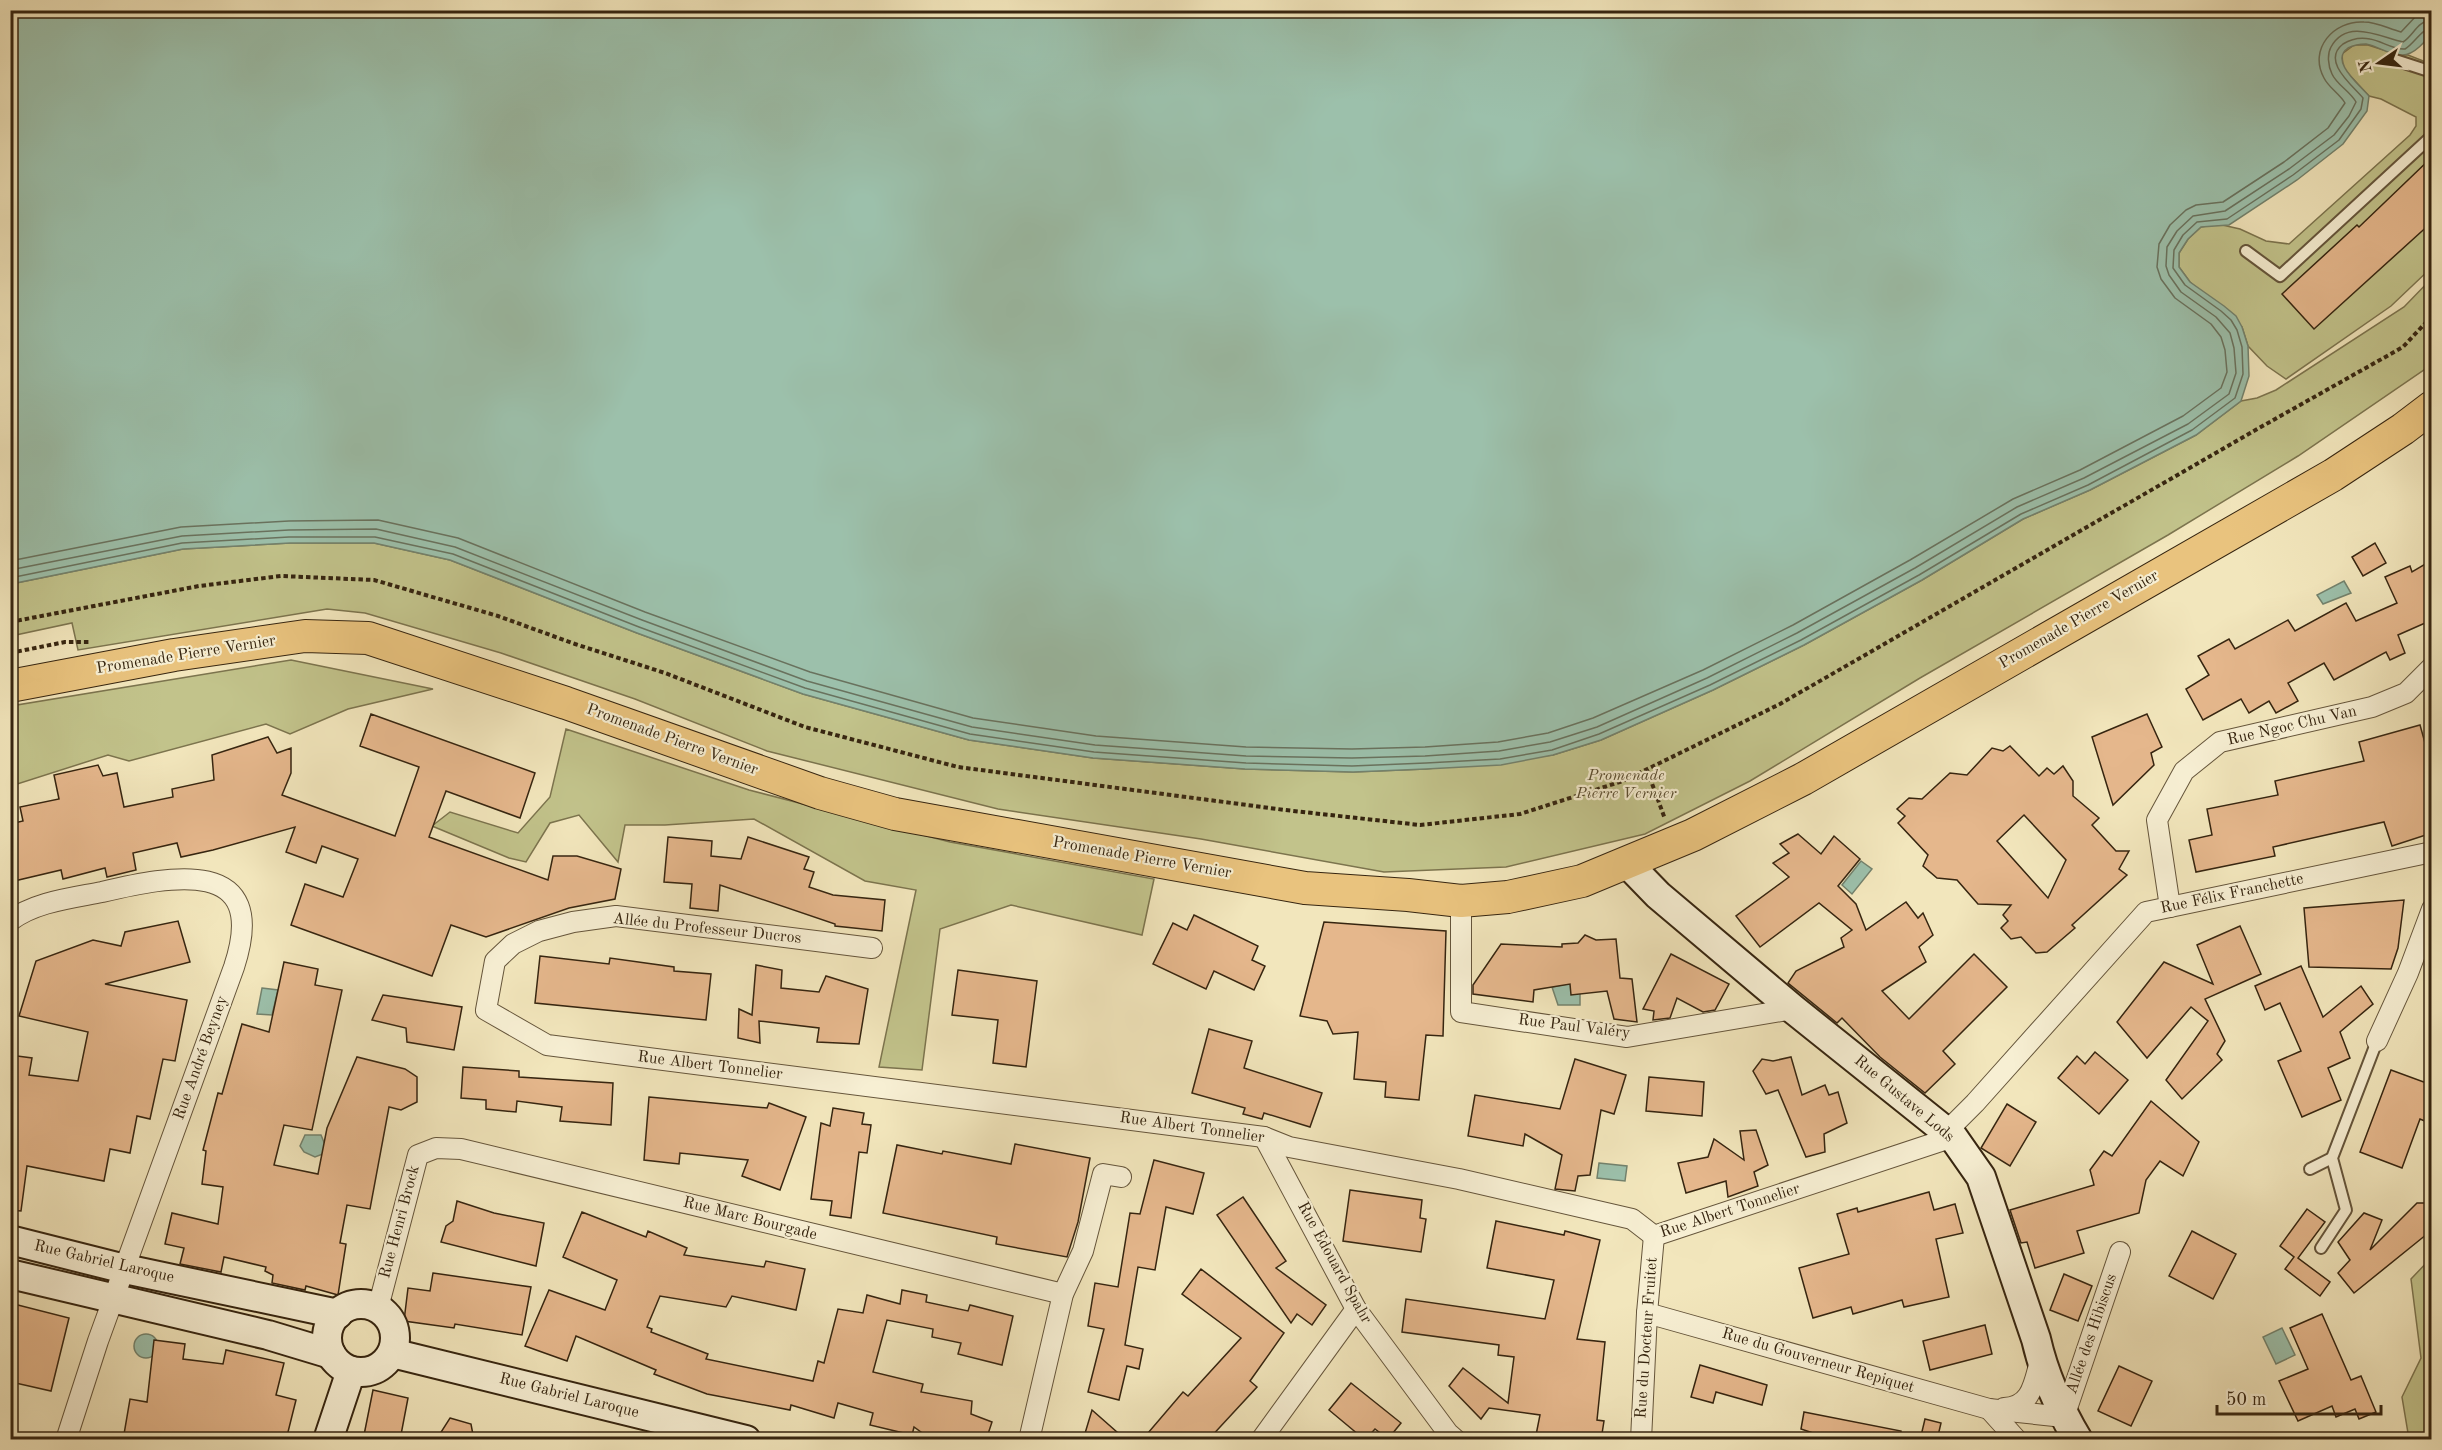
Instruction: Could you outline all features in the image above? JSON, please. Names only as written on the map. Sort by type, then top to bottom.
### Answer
[{"type":"main road","name":"Promenade Pierre Vernier","points":[[10,686],[174,655],[305,636],[368,638],[566,703],[819,793],[895,814],[1305,888],[1461,901],[1508,897],[1582,880],[1627,863],[1693,836],[1803,779],[2333,475],[2432,407]]},
{"type":"street","name":"Rue Ngoc Chu Van","points":[[2170,907],[2157,820],[2184,771],[2220,742],[2372,707],[2406,693],[2432,667]]},
{"type":"street","name":"Rue Félix Franchette","points":[[1950,1134],[2146,912],[2432,852]]},
{"type":"street","name":"Rue Gustave Lods","points":[[1627,863],[1658,895],[1793,1010],[1950,1134],[1981,1177],[2041,1358],[2071,1428]]},
{"type":"street","name":"Rue André Beyney","points":[[10,921],[20,914],[52,903],[156,880],[178,878],[196,879],[221,886],[237,903],[244,926],[238,956],[66,1440]]},
{"type":"street","name":"Rue Paul Valéry","points":[[1461,901],[1461,1012],[1627,1037],[1793,1010]]},
{"type":"street","points":[[2378,1041],[2408,973],[2432,909]]},
{"type":"street","name":"Allée du Professeur Ducros","points":[[486,1010],[495,961],[513,944],[522,939],[539,931],[573,922],[616,916],[872,948]]},
{"type":"street","name":"Rue Albert Tonnelier","points":[[486,1010],[547,1045],[1264,1137],[1289,1147],[1459,1179],[1632,1219],[1654,1236],[1950,1134]]},
{"type":"street","name":"Rue Edouard Spahr","points":[[1264,1137],[1356,1309],[1456,1440]]},
{"type":"street","name":"Rue Marc Bourgade","points":[[436,1148],[461,1149],[1063,1294]]},
{"type":"street","name":"Rue Henri Brock","points":[[378,1308],[418,1155],[436,1148]]},
{"type":"street","points":[[1029,1440],[1063,1294],[1083,1251],[1103,1174],[1121,1177]]},
{"type":"street","name":"Rue du Docteur Fruitet","points":[[1641,1440],[1647,1313],[1654,1236]]},
{"type":"street","name":"Rue Gabriel Laroque","points":[[10,1240],[125,1269],[338,1314]]},
{"type":"street","name":"Allée des Hibiscus","points":[[2071,1428],[2120,1252]]},
{"type":"street","name":"Rue Gabriel Laroque","points":[[10,1274],[268,1335],[341,1362]]},
{"type":"street","points":[[328,1440],[341,1362],[328,1333],[331,1322],[338,1314],[357,1304],[378,1308],[387,1316],[394,1328],[395,1340],[392,1353],[379,1368],[370,1372],[341,1362]]},
{"type":"street","points":[[1262,1440],[1356,1309]]},
{"type":"street","name":"Rue du Gouverneur Repiquet","points":[[1647,1313],[1989,1409]]},
{"type":"street","name":"Rue Gabriel Laroque","points":[[392,1353],[746,1440]]},
{"type":"street","points":[[1989,1409],[2016,1408],[2030,1396],[2041,1358]]},
{"type":"street","points":[[1989,1409],[2071,1428]]},
{"type":"street","points":[[1989,1409],[2017,1440]]},
{"type":"lane","points":[[2395,60],[2432,72]]},
{"type":"lane","points":[[2247,251],[2280,276],[2432,136]]},
{"type":"lane","points":[[2321,1248],[2346,1210],[2332,1158],[2378,1041]]},
{"type":"lane","points":[[2310,1168],[2332,1158]]},
{"type":"path","points":[[10,622],[223,583],[281,576],[374,580],[498,616],[665,673],[805,727],[958,767],[1285,810],[1419,825],[1520,814],[1623,781],[1780,704],[2403,347],[2432,316]]},
{"type":"path","points":[[10,653],[65,642],[100,642]]},
{"type":"path","points":[[1647,770],[1666,821]]},
{"type":"green space","points":[[2354,45],[2368,45],[2399,55],[2408,55],[2431,64],[2431,268],[2391,306],[2286,379],[2267,366],[2248,346],[2242,327],[2190,282],[2179,267],[2179,253],[2188,239],[2201,227],[2218,224],[2240,229],[2266,241],[2289,244],[2410,135],[2416,126],[2416,117],[2381,99],[2369,96],[2343,68],[2342,54]]},
{"type":"green space","name":"Promenade Pierre Vernier","points":[[2431,279],[2431,365],[2298,456],[2168,535],[1920,678],[1750,781],[1645,834],[1506,867],[1384,872],[1201,839],[998,809],[767,751],[635,699],[501,653],[365,613],[327,609],[78,650],[72,623],[11,636],[11,584],[183,549],[290,543],[374,543],[450,560],[637,633],[803,694],[969,740],[1093,758],[1245,769],[1353,772],[1426,769],[1553,755],[1601,740],[1713,690],[1804,645],[1922,580],[2023,519],[2090,490],[2196,435],[2241,401],[2257,398],[2276,390],[2404,307]]},
{"type":"green space","points":[[291,660],[433,689],[348,709],[290,734],[266,724],[129,761],[108,755],[11,786],[11,706]]},
{"type":"green space","points":[[566,729],[749,790],[950,842],[1154,879],[1142,935],[1011,905],[940,929],[922,1070],[879,1067],[916,890],[865,881],[754,819],[665,825],[625,825],[618,862],[579,815],[550,823],[526,862],[509,858],[432,826],[450,812],[518,833],[550,797]]},
{"type":"green space","points":[[2431,1258],[2431,1439],[2409,1439],[2402,1397],[2421,1358],[2411,1279]]},
{"type":"water","points":[[11,10],[2431,10],[2432,27],[2424,42],[2406,55],[2392,54],[2366,44],[2348,48],[2343,53],[2344,66],[2369,96],[2367,111],[2343,144],[2297,180],[2229,225],[2201,227],[2188,239],[2179,253],[2179,267],[2190,282],[2236,316],[2248,346],[2249,376],[2241,401],[2196,435],[2090,490],[2023,519],[1922,580],[1804,645],[1713,690],[1601,740],[1553,755],[1501,765],[1353,772],[1245,769],[1093,758],[969,740],[803,694],[637,633],[450,560],[374,543],[290,543],[183,549],[11,584]]},
{"type":"water","points":[[2344,581],[2351,593],[2323,604],[2317,595]]},
{"type":"water","points":[[1861,861],[1872,869],[1852,894],[1842,885]]},
{"type":"water","points":[[1572,983],[1580,994],[1580,1005],[1558,1005],[1552,987]]},
{"type":"water","points":[[262,988],[278,990],[272,1015],[257,1014]]},
{"type":"water","points":[[305,1135],[321,1135],[328,1152],[315,1157],[304,1152],[300,1146]]},
{"type":"water","points":[[1599,1163],[1627,1166],[1625,1181],[1597,1178]]},
{"type":"water","points":[[2282,1328],[2295,1355],[2276,1364],[2263,1337]]},
{"type":"water","points":[[146,1334],[155,1337],[158,1346],[155,1355],[146,1358],[137,1355],[134,1346],[137,1337]]},
{"type":"building","points":[[2432,157],[2432,222],[2314,329],[2282,294],[2357,225],[2359,227]]},
{"type":"building","points":[[2375,543],[2386,563],[2363,576],[2352,557]]},
{"type":"building","points":[[2432,560],[2432,620],[2398,635],[2405,653],[2390,660],[2386,652],[2334,680],[2324,663],[2288,683],[2298,701],[2276,713],[2269,701],[2249,713],[2241,699],[2203,720],[2186,689],[2209,675],[2198,656],[2229,639],[2235,649],[2288,620],[2295,631],[2346,603],[2356,621],[2397,603],[2385,577],[2410,566],[2412,572]]},
{"type":"building","points":[[371,714],[535,773],[520,818],[446,791],[429,837],[548,880],[553,856],[577,856],[621,869],[615,899],[569,908],[486,937],[451,925],[432,976],[291,925],[305,884],[343,897],[358,859],[322,846],[316,863],[286,852],[295,827],[181,857],[177,843],[133,853],[136,870],[107,877],[105,868],[63,879],[61,870],[10,882],[10,824],[23,821],[20,807],[59,799],[54,775],[98,765],[103,776],[117,773],[124,807],[173,797],[172,789],[214,780],[212,755],[268,737],[277,753],[291,748],[291,773],[282,795],[395,836],[419,767],[360,746]]},
{"type":"building","points":[[2147,714],[2162,747],[2151,753],[2154,765],[2113,805],[2092,737]]},
{"type":"building","points":[[2420,725],[2432,768],[2432,833],[2392,846],[2384,822],[2273,847],[2275,856],[2196,872],[2189,840],[2212,835],[2207,809],[2278,795],[2275,781],[2364,761],[2359,742]]},
{"type":"building","points":[[2010,746],[2039,776],[2047,768],[2054,774],[2063,766],[2073,781],[2073,796],[2099,818],[2092,825],[2116,851],[2129,851],[2119,869],[2127,875],[2072,925],[2075,928],[2047,952],[2036,953],[2021,937],[2011,939],[2001,928],[2008,921],[2003,915],[2011,905],[1978,904],[1957,880],[1937,878],[1923,866],[1928,855],[1898,823],[1905,816],[1897,809],[1909,798],[1922,799],[1950,773],[1967,775],[1992,748],[2003,751]],"holes":[[[2024,815],[2066,860],[2048,898],[1997,841]]]},
{"type":"building","points":[[1798,834],[1821,854],[1834,836],[1860,859],[1838,886],[1856,904],[1866,930],[1906,902],[1918,918],[1923,913],[1933,935],[1919,947],[1926,962],[1882,991],[1909,1019],[1974,954],[2007,987],[1943,1051],[1955,1064],[1925,1093],[1880,1057],[1842,1018],[1837,1023],[1788,983],[1796,971],[1844,947],[1841,938],[1852,930],[1819,903],[1760,947],[1736,916],[1789,877],[1773,863],[1789,853],[1780,844]]},
{"type":"building","points":[[668,837],[712,841],[711,856],[741,859],[748,837],[809,857],[804,869],[814,872],[809,887],[833,895],[885,900],[882,931],[835,926],[835,924],[720,885],[718,911],[690,908],[692,884],[664,882]]},
{"type":"building","points":[[2404,900],[2398,948],[2391,969],[2309,967],[2304,908]]},
{"type":"building","points":[[1194,915],[1258,946],[1252,960],[1265,966],[1254,990],[1214,971],[1206,989],[1153,964],[1173,923],[1187,930]]},
{"type":"building","points":[[178,921],[190,962],[105,984],[187,1000],[175,1061],[163,1059],[150,1119],[137,1116],[130,1153],[110,1149],[104,1181],[27,1166],[21,1211],[10,1210],[10,1055],[32,1058],[29,1075],[78,1081],[88,1032],[19,1016],[36,961],[93,940],[121,946],[125,932]]},
{"type":"building","points":[[1324,922],[1446,931],[1443,1036],[1426,1035],[1419,1100],[1385,1097],[1386,1082],[1354,1079],[1358,1032],[1333,1034],[1327,1021],[1300,1016]]},
{"type":"building","points":[[2240,926],[2261,974],[2205,999],[2225,1041],[2217,1054],[2222,1060],[2182,1099],[2166,1080],[2208,1021],[2191,1007],[2147,1058],[2117,1022],[2164,962],[2213,984],[2197,945]]},
{"type":"building","points":[[1585,935],[1596,940],[1616,939],[1620,978],[1632,979],[1637,1022],[1614,1019],[1607,991],[1571,995],[1570,984],[1534,990],[1533,1002],[1473,994],[1473,985],[1501,944],[1562,947],[1562,944],[1578,943]]},
{"type":"building","points":[[1671,954],[1729,984],[1715,1010],[1703,1012],[1677,998],[1670,1018],[1653,1020],[1654,1011],[1643,1009]]},
{"type":"building","points":[[540,956],[609,964],[610,958],[674,967],[674,971],[711,974],[706,1020],[535,1003]]},
{"type":"building","points":[[284,962],[318,969],[315,985],[342,990],[312,1130],[284,1125],[274,1165],[318,1174],[327,1128],[357,1057],[405,1069],[417,1077],[417,1102],[401,1110],[389,1107],[370,1209],[347,1205],[340,1243],[346,1244],[338,1295],[306,1286],[305,1290],[272,1283],[273,1275],[265,1271],[266,1267],[224,1257],[221,1272],[180,1264],[184,1248],[165,1244],[172,1213],[218,1224],[223,1187],[202,1184],[206,1151],[203,1150],[218,1093],[222,1094],[242,1024],[269,1032]]},
{"type":"building","points":[[756,965],[782,970],[781,988],[819,992],[826,976],[868,989],[859,1044],[817,1042],[819,1028],[759,1021],[760,1043],[738,1038],[739,1009],[752,1015]]},
{"type":"building","points":[[2301,966],[2323,1017],[2361,986],[2373,1004],[2340,1032],[2350,1058],[2328,1068],[2341,1100],[2302,1117],[2278,1061],[2301,1051],[2280,1003],[2265,1010],[2255,986]]},
{"type":"building","points":[[958,970],[1037,981],[1026,1067],[993,1063],[998,1020],[952,1015]]},
{"type":"building","points":[[383,995],[462,1007],[454,1050],[407,1042],[406,1028],[372,1020]]},
{"type":"building","points":[[1209,1029],[1252,1041],[1244,1068],[1322,1093],[1310,1127],[1264,1113],[1262,1119],[1243,1114],[1245,1108],[1192,1093]]},
{"type":"building","points":[[2095,1052],[2128,1080],[2099,1114],[2058,1078],[2077,1056],[2085,1064]]},
{"type":"building","points":[[1791,1057],[1802,1095],[1825,1085],[1829,1095],[1838,1092],[1847,1123],[1824,1134],[1825,1152],[1806,1157],[1778,1090],[1766,1094],[1753,1071],[1762,1059],[1773,1061]]},
{"type":"building","points":[[1575,1059],[1626,1075],[1614,1114],[1601,1110],[1590,1175],[1578,1176],[1575,1191],[1555,1189],[1562,1155],[1525,1134],[1523,1146],[1468,1136],[1475,1095],[1560,1109]]},
{"type":"building","points":[[463,1067],[519,1071],[519,1077],[613,1083],[611,1125],[560,1121],[562,1107],[517,1101],[516,1112],[486,1109],[486,1100],[461,1098]]},
{"type":"building","points":[[2391,1070],[2432,1085],[2432,1124],[2420,1119],[2402,1168],[2360,1152]]},
{"type":"building","points":[[1649,1077],[1704,1082],[1702,1116],[1646,1111]]},
{"type":"building","points":[[649,1097],[767,1108],[769,1103],[806,1117],[780,1190],[742,1176],[748,1160],[680,1153],[679,1164],[644,1160]]},
{"type":"building","points":[[2151,1101],[2199,1142],[2183,1176],[2160,1161],[2146,1180],[2139,1213],[2077,1231],[2084,1253],[2035,1268],[2027,1242],[2021,1243],[2010,1210],[2094,1185],[2090,1170],[2104,1151],[2112,1156]]},
{"type":"building","points":[[2007,1104],[2036,1122],[2010,1166],[1981,1148]]},
{"type":"building","points":[[833,1108],[864,1113],[862,1124],[871,1125],[867,1153],[859,1152],[851,1218],[830,1215],[832,1201],[811,1199],[821,1123],[830,1126]]},
{"type":"building","points":[[1756,1130],[1768,1165],[1754,1172],[1758,1186],[1728,1197],[1726,1181],[1686,1193],[1678,1163],[1708,1157],[1714,1139],[1744,1160],[1740,1131]]},
{"type":"building","points":[[1015,1144],[1090,1158],[1078,1222],[1067,1257],[996,1244],[997,1237],[883,1213],[897,1145],[1011,1164]]},
{"type":"building","points":[[1154,1160],[1204,1173],[1193,1214],[1166,1207],[1155,1270],[1138,1267],[1125,1345],[1143,1349],[1139,1369],[1127,1366],[1119,1400],[1088,1392],[1104,1329],[1088,1326],[1095,1283],[1118,1287],[1130,1213],[1140,1214]]},
{"type":"building","points":[[1350,1190],[1422,1200],[1420,1218],[1426,1219],[1421,1252],[1343,1241]]},
{"type":"building","points":[[1929,1192],[1934,1210],[1955,1204],[1963,1233],[1936,1239],[1949,1297],[1904,1307],[1902,1300],[1853,1314],[1851,1307],[1813,1318],[1799,1268],[1849,1254],[1837,1214],[1857,1208],[1858,1212]]},
{"type":"building","points":[[1243,1197],[1286,1261],[1276,1268],[1326,1305],[1312,1325],[1297,1314],[1291,1323],[1217,1215]]},
{"type":"building","points":[[457,1201],[494,1213],[544,1223],[536,1266],[441,1242],[446,1226],[453,1221]]},
{"type":"building","points":[[2417,1203],[2425,1203],[2432,1212],[2432,1230],[2354,1293],[2338,1273],[2350,1260],[2338,1242],[2364,1213],[2382,1220],[2370,1250]]},
{"type":"building","points":[[2307,1209],[2325,1222],[2298,1258],[2330,1282],[2320,1296],[2285,1269],[2294,1257],[2280,1246]]},
{"type":"building","points":[[582,1212],[646,1237],[648,1231],[687,1248],[684,1255],[764,1267],[766,1261],[805,1269],[796,1310],[732,1296],[726,1307],[660,1296],[647,1327],[652,1329],[651,1332],[708,1354],[706,1359],[813,1381],[818,1361],[824,1363],[838,1309],[863,1313],[867,1295],[900,1304],[902,1290],[927,1295],[926,1302],[968,1311],[970,1305],[1013,1316],[1002,1365],[958,1354],[961,1343],[932,1337],[933,1329],[887,1320],[873,1372],[923,1384],[921,1392],[972,1401],[971,1414],[992,1422],[986,1440],[932,1440],[914,1427],[912,1435],[870,1425],[873,1413],[838,1403],[834,1418],[791,1405],[790,1410],[707,1394],[654,1374],[656,1370],[576,1336],[567,1361],[525,1346],[549,1290],[605,1310],[617,1280],[563,1257]]},
{"type":"building","points":[[1496,1221],[1564,1235],[1565,1231],[1600,1240],[1577,1339],[1605,1342],[1597,1420],[1604,1421],[1601,1440],[1535,1440],[1540,1415],[1489,1408],[1481,1419],[1449,1386],[1463,1368],[1508,1403],[1514,1357],[1498,1355],[1499,1345],[1402,1332],[1406,1299],[1545,1319],[1554,1280],[1487,1268]]},
{"type":"building","points":[[2192,1231],[2236,1254],[2213,1299],[2169,1276]]},
{"type":"building","points":[[1201,1269],[1284,1333],[1250,1381],[1257,1387],[1208,1440],[1142,1440],[1183,1392],[1188,1396],[1241,1338],[1182,1294]]},
{"type":"building","points":[[433,1273],[531,1287],[522,1335],[455,1324],[454,1328],[404,1321],[408,1288],[430,1291]]},
{"type":"building","points":[[2064,1274],[2092,1286],[2078,1321],[2050,1310]]},
{"type":"building","points":[[10,1303],[69,1318],[51,1391],[11,1382],[17,1357],[10,1356]]},
{"type":"building","points":[[2322,1314],[2351,1380],[2361,1376],[2376,1412],[2359,1419],[2355,1409],[2336,1417],[2332,1406],[2298,1421],[2279,1381],[2308,1369],[2290,1328]]},
{"type":"building","points":[[1985,1325],[1992,1354],[1930,1370],[1923,1341]]},
{"type":"building","points":[[154,1340],[185,1344],[183,1359],[223,1364],[226,1350],[284,1363],[276,1395],[296,1400],[286,1440],[123,1440],[130,1399],[147,1402]]},
{"type":"building","points":[[1700,1365],[1767,1385],[1762,1405],[1716,1392],[1713,1403],[1691,1397]]},
{"type":"building","points":[[2119,1366],[2152,1381],[2131,1426],[2098,1411]]},
{"type":"building","points":[[1351,1383],[1401,1423],[1388,1439],[1375,1429],[1365,1440],[1329,1410]]},
{"type":"building","points":[[373,1390],[408,1398],[400,1440],[363,1440]]},
{"type":"building","points":[[1092,1410],[1126,1440],[1083,1440]]},
{"type":"building","points":[[1804,1412],[1901,1431],[1900,1440],[1834,1440],[1801,1429]]},
{"type":"building","points":[[450,1418],[471,1424],[474,1440],[436,1440]]},
{"type":"building","points":[[1925,1419],[1941,1423],[1937,1440],[1920,1440]]}]
